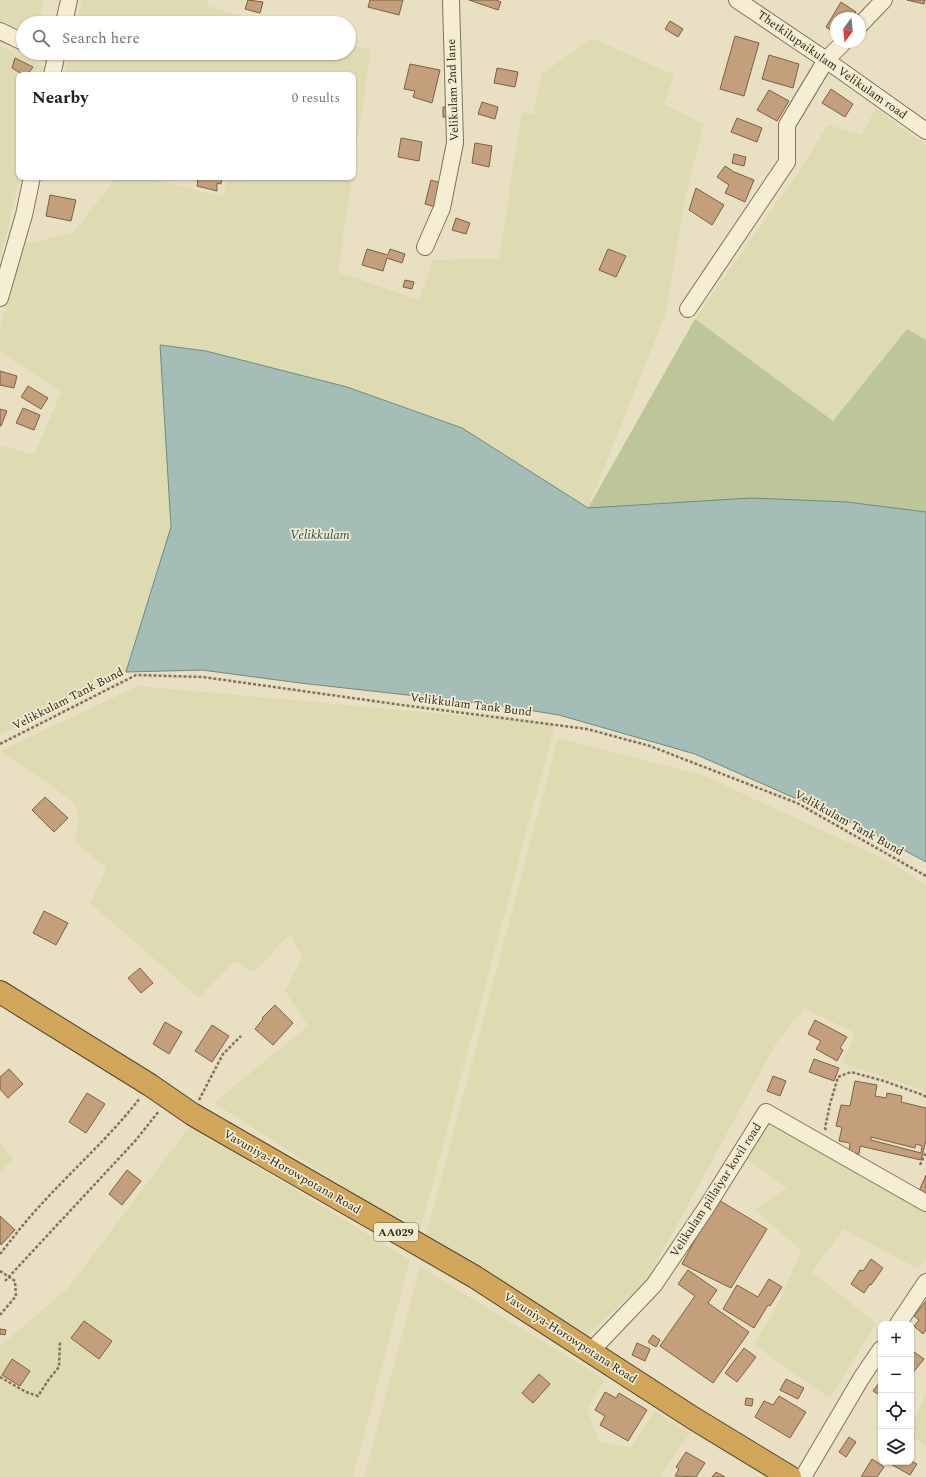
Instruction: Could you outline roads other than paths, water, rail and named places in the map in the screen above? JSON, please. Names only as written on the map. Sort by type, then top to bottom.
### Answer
[{"type":"highway","name":"Vavuniya-Horowpotana Road","points":[[0,992],[150,1085],[192,1114],[475,1277],[693,1418],[790,1477]]},
{"type":"street","points":[[66,16],[69,0]]},
{"type":"street","name":"Velikulam 2nd lane","points":[[425,247],[442,208],[456,143],[451,0]]},
{"type":"street","name":"Thetkilupaikulam Velikulam road","points":[[737,0],[826,60],[926,131]]},
{"type":"street","points":[[866,19],[884,0]]},
{"type":"street","points":[[0,32],[16,39]]},
{"type":"street","points":[[688,309],[787,162],[787,125],[826,60],[838,48]]},
{"type":"street","points":[[52,72],[53,60]]},
{"type":"street","points":[[0,298],[24,214],[31,180]]},
{"type":"street","name":"Velikulam pillaiyar kovil road","points":[[590,1351],[654,1285],[706,1208],[766,1112],[926,1203]]},
{"type":"street","points":[[900,1321],[926,1283]]},
{"type":"street","points":[[803,1477],[862,1377],[878,1353]]},
{"type":"water","name":"Velikkulam","points":[[160,345],[206,351],[347,387],[462,428],[588,508],[751,498],[847,502],[926,512],[926,862],[867,830],[695,754],[559,715],[497,705],[300,683],[202,670],[126,672],[171,527]]}]
